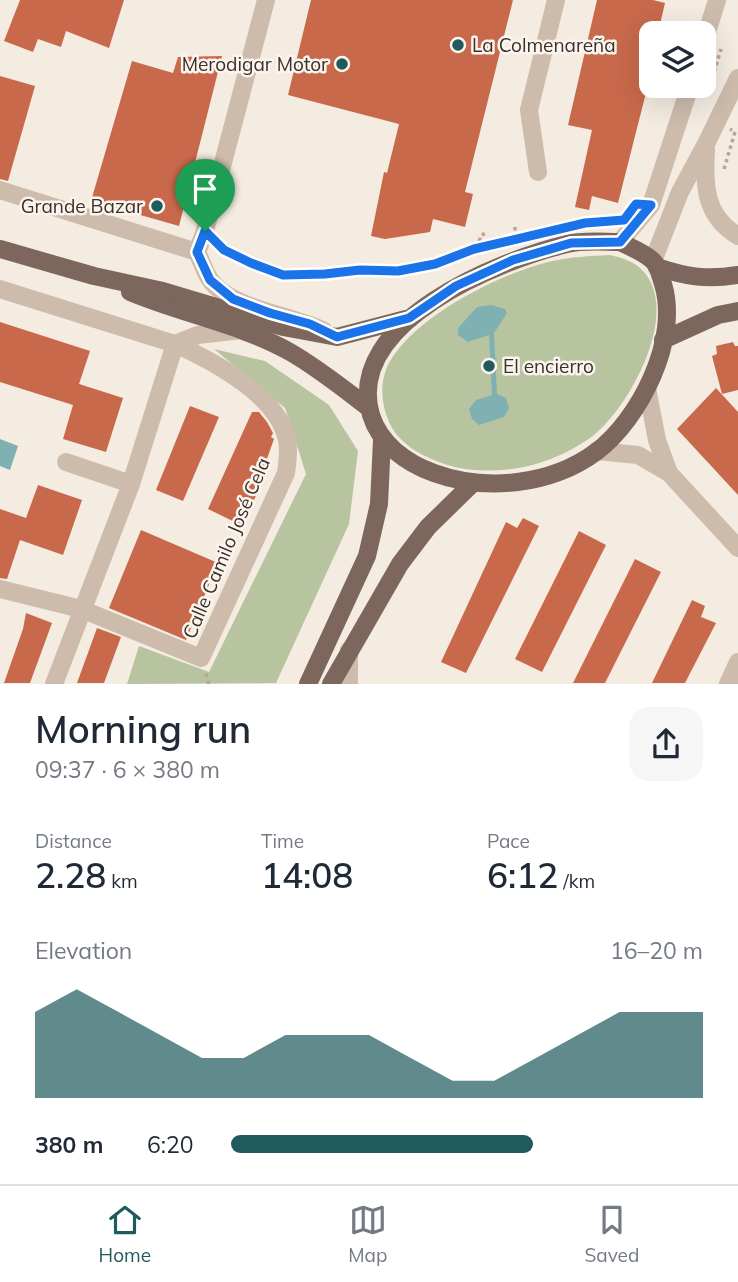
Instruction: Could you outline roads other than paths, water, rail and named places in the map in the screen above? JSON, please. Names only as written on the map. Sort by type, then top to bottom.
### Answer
[{"type":"main road","points":[[655,264],[666,293],[668,317],[663,340],[647,387],[626,421],[596,452],[541,478],[473,484],[422,468],[382,440],[369,408],[369,383],[378,355],[392,335],[409,318],[456,286],[513,260],[571,243],[620,242],[655,264],[684,276],[713,279],[738,275]]},
{"type":"main road","points":[[0,249],[94,276],[163,291],[283,327],[337,337],[409,318]]},
{"type":"main road","points":[[94,276],[159,304],[241,330],[291,352],[369,408]]},
{"type":"main road","points":[[663,340],[718,315],[738,311]]},
{"type":"main road","points":[[309,684],[367,556],[379,504],[382,440]]},
{"type":"main road","points":[[331,684],[400,564],[428,527],[473,484]]},
{"type":"street","points":[[266,0],[205,231],[197,252],[210,280],[233,299],[310,324],[337,337]]},
{"type":"street","points":[[538,172],[529,110],[556,0]]},
{"type":"street","points":[[710,21],[717,0]]},
{"type":"street","points":[[655,264],[680,192],[738,78]]},
{"type":"street","points":[[620,242],[651,205],[686,98]]},
{"type":"street","points":[[707,142],[704,183],[711,208],[738,236]]},
{"type":"street","points":[[0,190],[197,252]]},
{"type":"street","name":"Calle Camilo José Cela","points":[[0,289],[175,344],[202,356],[256,392],[274,411],[284,430],[289,450],[286,473],[201,658],[81,609]]},
{"type":"street","points":[[54,684],[131,484],[175,344],[198,335],[241,330]]},
{"type":"street","points":[[647,387],[657,440],[669,473]]},
{"type":"street","points":[[596,452],[638,455],[669,473],[738,548]]},
{"type":"street","points":[[66,462],[131,484]]},
{"type":"street","points":[[0,589],[81,609]]},
{"type":"street","points":[[349,650],[349,684]]},
{"type":"street","points":[[728,684],[738,662]]},
{"type":"water","points":[[491,305],[505,309],[507,313],[494,333],[497,394],[506,398],[509,408],[504,417],[479,425],[472,419],[469,409],[476,400],[492,395],[489,335],[468,342],[458,335],[458,328],[477,307]]},
{"type":"water","points":[[0,439],[18,446],[10,470],[0,466]]},
{"type":"place","name":"La Colmenareña","points":[[458,45]]},
{"type":"place","name":"Merodigar Motor","points":[[342,64]]},
{"type":"place","name":"Grande Bazar","points":[[157,206]]},
{"type":"place","name":"El encierro","points":[[489,366]]}]
